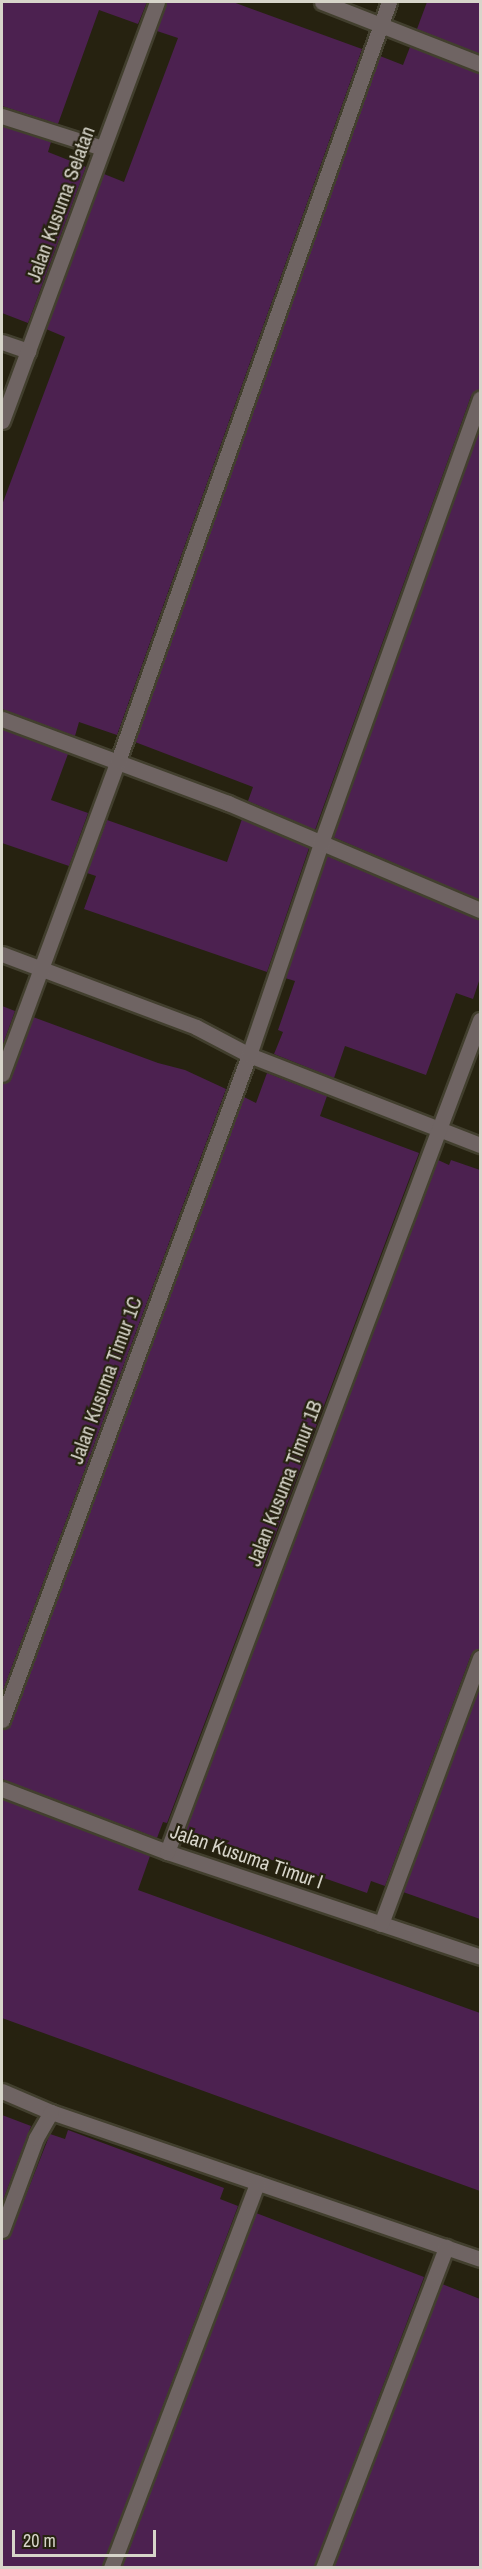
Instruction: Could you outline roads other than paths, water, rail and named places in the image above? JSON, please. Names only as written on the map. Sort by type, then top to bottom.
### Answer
[{"type":"street","name":"Jalan Kusuma Selatan","points":[[2,422],[157,2]]},
{"type":"street","points":[[322,2],[480,64]]},
{"type":"street","points":[[2,1074],[118,761],[389,2]]},
{"type":"street","points":[[2,116],[102,147]]},
{"type":"street","points":[[2,342],[28,351]]},
{"type":"street","name":"Jalan Kusuma Timur 1C","points":[[2,1720],[249,1055],[321,843],[480,399]]},
{"type":"street","points":[[2,719],[228,803],[480,910]]},
{"type":"street","points":[[2,954],[196,1027],[249,1055],[480,1145]]},
{"type":"street","name":"Jalan Kusuma Timur 1B","points":[[168,1852],[480,1020]]},
{"type":"street","points":[[381,1924],[480,1658]]},
{"type":"street","name":"Jalan Kusuma Timur I","points":[[2,1789],[168,1852],[480,1957]]},
{"type":"street","points":[[2,2091],[51,2112],[480,2259]]},
{"type":"street","points":[[2,2230],[36,2138],[51,2112]]},
{"type":"street","points":[[111,2568],[257,2183]]},
{"type":"street","points":[[323,2568],[446,2247]]}]
